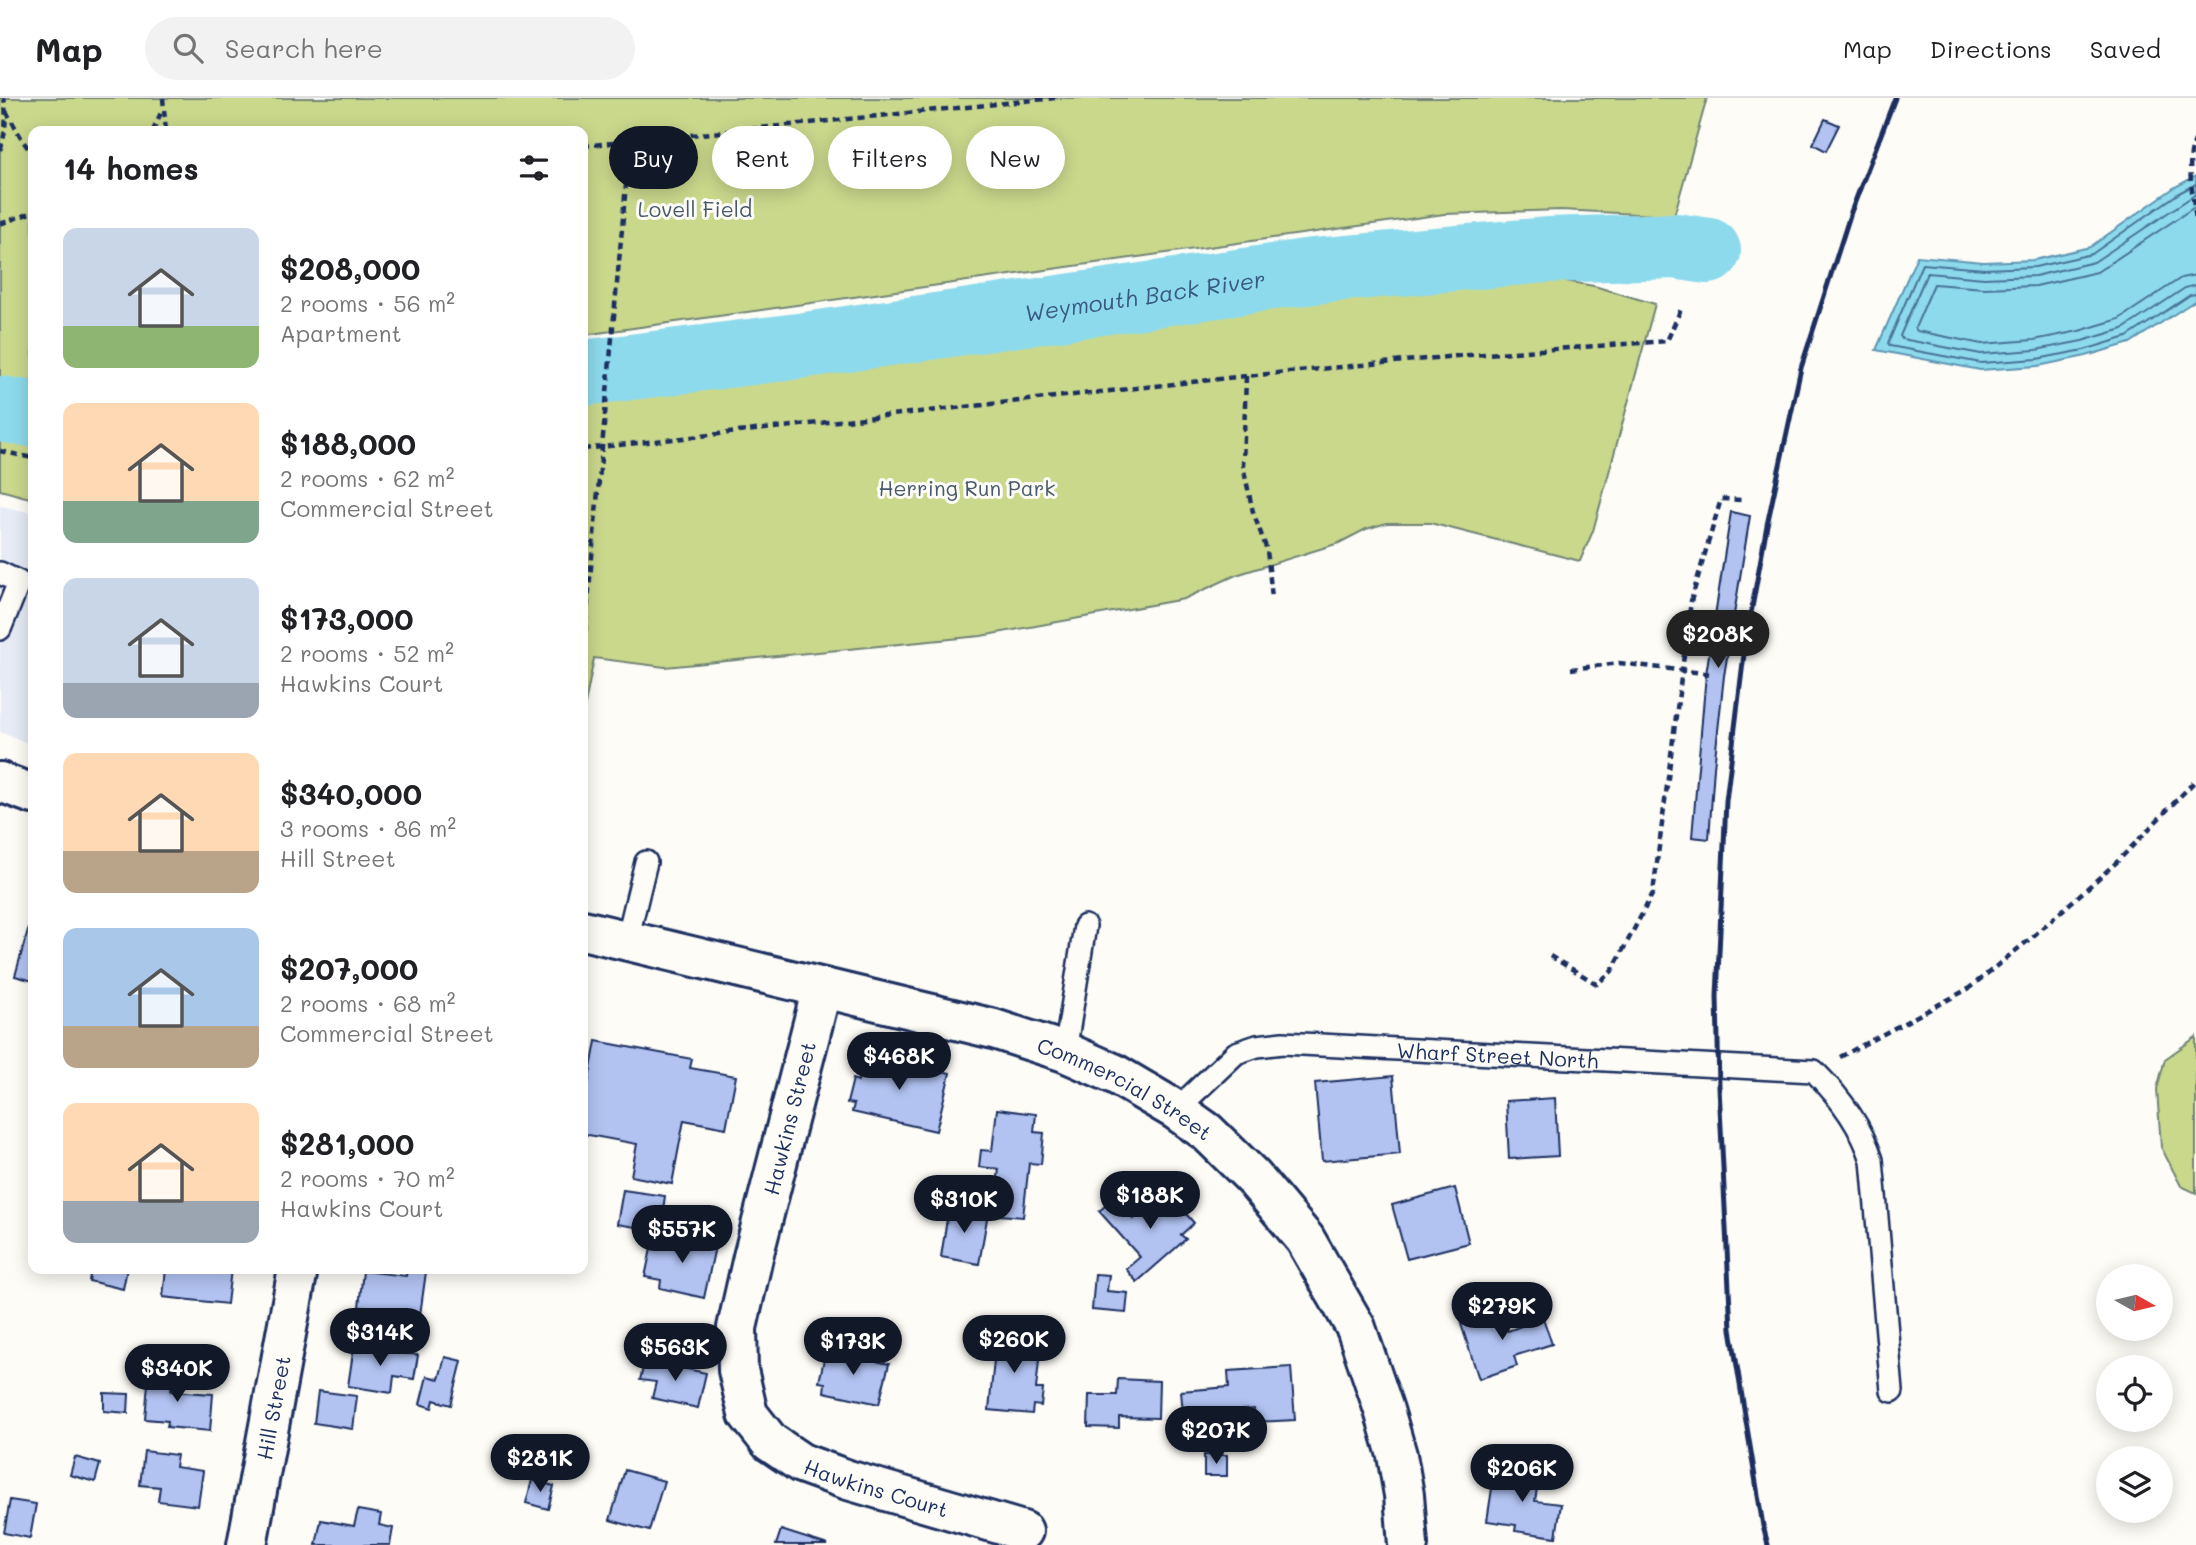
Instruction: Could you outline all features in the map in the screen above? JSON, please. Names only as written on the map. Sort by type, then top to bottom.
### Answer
[{"type":"main road","points":[[0,782],[28,792]]},
{"type":"main road","name":"Commercial Street","points":[[588,931],[995,1029],[1065,1052],[1115,1074],[1207,1132],[1243,1167],[1305,1239],[1356,1328],[1397,1455],[1408,1545]]},
{"type":"main road","name":"Hawkins Street","points":[[748,1414],[738,1370],[737,1328],[822,988]]},
{"type":"main road","name":"Hill Street","points":[[247,1545],[297,1274]]},
{"type":"main road","name":"Hawkins Court","points":[[748,1414],[770,1442],[801,1463],[848,1480],[1023,1531]]},
{"type":"lane","points":[[0,573],[19,582],[0,629]]},
{"type":"lane","points":[[627,940],[646,862]]},
{"type":"lane","points":[[1065,1052],[1085,926]]},
{"type":"lane","name":"Wharf Street North","points":[[1176,1110],[1236,1053],[1257,1046],[1283,1043],[1815,1071]]},
{"type":"lane","points":[[1815,1071],[1836,1092],[1865,1137],[1872,1160],[1892,1391]]},
{"type":"path","points":[[0,150],[4,141],[4,98]]},
{"type":"path","points":[[163,98],[165,126]]},
{"type":"path","points":[[698,134],[1055,98]]},
{"type":"path","points":[[155,126],[163,107]]},
{"type":"path","points":[[6,111],[28,148]]},
{"type":"path","points":[[2196,139],[2193,141],[2190,159],[2196,221]]},
{"type":"path","points":[[588,145],[609,143]]},
{"type":"path","points":[[588,600],[625,189]]},
{"type":"path","points":[[0,224],[28,214]]},
{"type":"path","points":[[588,448],[1246,376],[1457,356],[1667,341],[1681,309]]},
{"type":"path","points":[[1246,376],[1243,466],[1253,512],[1268,550],[1272,598]]},
{"type":"path","points":[[0,451],[28,457]]},
{"type":"path","points":[[1550,956],[1597,984],[1612,971],[1653,893],[1691,601],[1721,499],[1743,500]]},
{"type":"path","points":[[1571,669],[1619,663],[1712,674]]},
{"type":"path","points":[[1815,1071],[1968,989],[2118,861],[2196,780]]},
{"type":"shaded area","points":[[0,506],[28,512],[28,743],[0,732]]},
{"type":"green space","name":"Lovell Field","points":[[0,98],[1707,98],[1674,216],[1561,210],[1444,214],[588,334],[588,126],[28,126],[28,401],[0,397]]},
{"type":"green space","name":"Herring Run Park","points":[[1517,273],[1594,286],[1655,304],[1593,531],[1580,561],[1430,523],[1387,523],[1366,529],[1339,543],[1236,575],[1184,599],[981,636],[665,667],[594,658],[588,689],[588,389],[1317,289],[1444,275]]},
{"type":"green space","points":[[0,421],[28,427],[28,498],[0,490]]},
{"type":"green space","points":[[2196,1037],[2196,1193],[2181,1186],[2161,1147],[2157,1089],[2165,1059]]},
{"type":"water","points":[[2196,176],[2196,300],[2130,343],[2038,366],[1980,370],[1876,350],[1917,256],[1984,262],[2034,260],[2090,247],[2175,187]]},
{"type":"building","points":[[1825,119],[1839,125],[1826,151],[1813,144]]},
{"type":"building","points":[[1731,512],[1750,516],[1724,676],[1709,839],[1692,837],[1706,674]]},
{"type":"building","points":[[28,930],[28,980],[15,976]]},
{"type":"building","points":[[596,1041],[692,1059],[690,1068],[736,1076],[726,1128],[684,1120],[672,1184],[631,1176],[637,1144],[588,1135],[588,1085]]},
{"type":"building","points":[[864,1053],[950,1073],[936,1131],[852,1112],[854,1104],[847,1103],[853,1079],[858,1081]]},
{"type":"building","points":[[1393,1076],[1400,1154],[1322,1161],[1315,1083]]},
{"type":"building","points":[[1555,1098],[1558,1156],[1509,1159],[1506,1101]]},
{"type":"building","points":[[997,1109],[1036,1114],[1034,1132],[1044,1133],[1041,1164],[1029,1163],[1023,1217],[1000,1215],[1002,1194],[996,1193],[999,1169],[979,1167],[981,1150],[992,1151]]},
{"type":"building","points":[[1455,1188],[1469,1243],[1407,1259],[1392,1205]]},
{"type":"building","points":[[623,1190],[665,1196],[660,1231],[617,1224]]},
{"type":"building","points":[[1166,1191],[1194,1223],[1181,1235],[1186,1239],[1137,1282],[1126,1269],[1140,1257],[1099,1211],[1115,1198],[1133,1219]]},
{"type":"building","points":[[949,1206],[988,1213],[979,1264],[941,1257]]},
{"type":"building","points":[[672,1232],[716,1242],[704,1298],[660,1288],[661,1280],[645,1277],[652,1244],[669,1248]]},
{"type":"building","points":[[90,1274],[126,1274],[123,1289],[89,1281]]},
{"type":"building","points":[[165,1274],[230,1274],[227,1304],[163,1297]]},
{"type":"building","points":[[363,1274],[426,1274],[420,1315],[359,1307]]},
{"type":"building","points":[[1095,1274],[1109,1275],[1107,1291],[1128,1293],[1126,1313],[1092,1310]]},
{"type":"building","points":[[1501,1311],[1508,1331],[1543,1318],[1552,1344],[1514,1356],[1517,1366],[1479,1379],[1461,1324]]},
{"type":"building","points":[[988,1336],[1041,1342],[1036,1389],[1043,1389],[1041,1406],[1033,1405],[1032,1414],[989,1410],[994,1360],[986,1359]]},
{"type":"building","points":[[354,1346],[418,1355],[414,1379],[394,1376],[392,1393],[348,1386]]},
{"type":"building","points":[[826,1350],[889,1364],[879,1404],[824,1392],[825,1383],[819,1382]]},
{"type":"building","points":[[445,1357],[462,1361],[451,1405],[434,1400],[432,1408],[420,1404],[427,1376],[439,1379]]},
{"type":"building","points":[[645,1360],[706,1373],[698,1408],[652,1398],[656,1382],[640,1380]]},
{"type":"building","points":[[1291,1367],[1295,1420],[1255,1422],[1254,1409],[1183,1414],[1181,1391],[1229,1387],[1228,1371]]},
{"type":"building","points":[[149,1371],[173,1372],[171,1391],[213,1394],[210,1431],[167,1427],[168,1421],[145,1419]]},
{"type":"building","points":[[1118,1379],[1159,1381],[1158,1418],[1119,1417],[1119,1428],[1088,1427],[1089,1395],[1117,1395]]},
{"type":"building","points":[[318,1391],[357,1396],[353,1429],[314,1423]]},
{"type":"building","points":[[104,1393],[129,1394],[128,1413],[104,1411]]},
{"type":"building","points":[[144,1451],[177,1455],[175,1467],[203,1471],[198,1506],[158,1501],[160,1487],[140,1485]]},
{"type":"building","points":[[1204,1455],[1227,1455],[1227,1476],[1204,1476]]},
{"type":"building","points":[[75,1457],[100,1464],[95,1482],[70,1475]]},
{"type":"building","points":[[1495,1469],[1539,1475],[1535,1501],[1561,1504],[1556,1537],[1515,1531],[1516,1525],[1487,1521]]},
{"type":"building","points":[[625,1470],[664,1481],[649,1531],[610,1520]]},
{"type":"building","points":[[532,1480],[554,1486],[548,1509],[526,1503]]},
{"type":"building","points":[[10,1500],[36,1504],[30,1538],[4,1533]]},
{"type":"building","points":[[358,1510],[381,1514],[379,1525],[393,1528],[390,1545],[316,1545],[321,1520],[354,1526]]},
{"type":"building","points":[[781,1530],[828,1545],[776,1545]]},
{"type":"waterway","name":"Weymouth Back River","points":[[588,372],[799,346],[1313,271],[1547,250],[1675,246],[1708,251]]},
{"type":"waterway","name":"Weymouth Back River","points":[[0,409],[28,413]]},
{"type":"railway","points":[[1768,1545],[1731,1329],[1717,996],[1726,801],[1745,646],[1767,525],[1801,368],[1851,212],[1895,98]]}]
